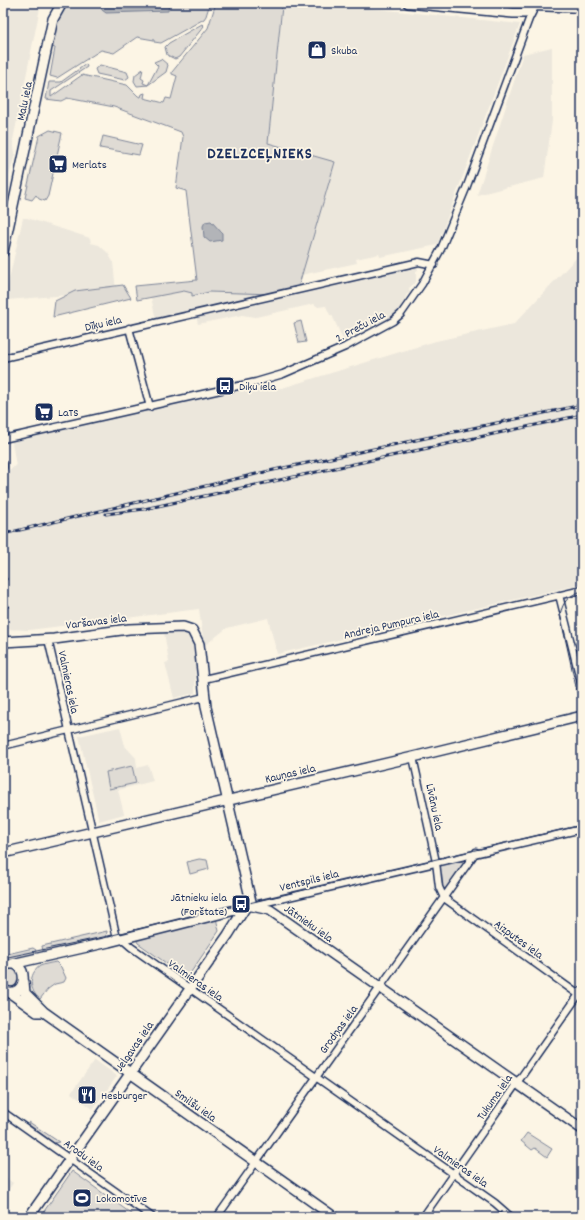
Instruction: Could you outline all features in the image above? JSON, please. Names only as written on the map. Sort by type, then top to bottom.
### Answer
[{"type":"street","name":"Malu iela","points":[[3,252],[52,25],[56,12],[62,3]]},
{"type":"street","points":[[408,3],[513,13],[524,13],[537,5],[582,9]]},
{"type":"street","name":"2. Preču iela","points":[[3,439],[150,407],[274,377],[360,340],[401,314],[434,265],[467,186],[529,19],[537,5]]},
{"type":"street","points":[[129,328],[240,304],[419,262],[434,265]]},
{"type":"street","name":"Dīķu iela","points":[[3,358],[129,328],[150,407]]},
{"type":"street","name":"Andreja Pumpura iela","points":[[204,680],[582,590]]},
{"type":"street","points":[[559,595],[582,687]]},
{"type":"street","name":"Varšavas iela","points":[[3,642],[48,639],[129,629],[183,627],[192,630],[199,644],[201,674],[204,680]]},
{"type":"street","name":"Valmieras iela","points":[[48,639],[116,934],[131,947],[453,1174],[511,1217]]},
{"type":"street","points":[[204,680],[204,697],[228,800],[249,907]]},
{"type":"street","points":[[3,746],[204,697]]},
{"type":"street","name":"Kauņas iela","points":[[3,853],[582,716]]},
{"type":"street","name":"Līvānu iela","points":[[413,757],[436,862],[439,887],[444,898]]},
{"type":"street","name":"Ventspils iela","points":[[6,965],[476,852],[582,829]]},
{"type":"street","name":"Grodņas iela","points":[[217,1217],[381,988],[476,852]]},
{"type":"street","name":"Aizputes iela","points":[[444,898],[581,994]]},
{"type":"street","name":"Jelgavas iela","points":[[28,1217],[249,907]]},
{"type":"street","name":"Jātnieku iela","points":[[249,907],[270,910],[582,1129]]},
{"type":"street","name":"Ventspils iela","points":[[5,991],[18,989],[24,980],[29,967],[43,957]]},
{"type":"street","name":"Smilšu iela","points":[[6,965],[19,967],[24,980],[25,992],[44,1012],[334,1217]]},
{"type":"street","name":"Smilšu iela","points":[[5,991],[37,1012],[44,1012]]},
{"type":"street","name":"Tukuma iela","points":[[423,1217],[581,994]]},
{"type":"street","name":"Arodu iela","points":[[3,1112],[152,1217]]},
{"type":"shaded area","points":[[3,3],[41,3],[13,140],[15,154],[3,198]]},
{"type":"shaded area","points":[[68,3],[210,3],[204,19],[161,43],[154,42],[154,40],[137,37],[114,53],[101,50],[57,78],[50,76],[55,48],[52,47],[58,19]]},
{"type":"shaded area","points":[[100,3],[169,3],[168,11],[106,13],[102,10]]},
{"type":"shaded area","points":[[216,3],[274,3],[274,5],[282,6],[268,143],[335,162],[298,288],[273,294],[209,292],[192,296],[192,293],[184,291],[137,300],[135,286],[197,280],[186,191],[176,188],[183,137],[181,132],[114,107],[67,98],[61,101],[46,99],[49,82],[61,82],[86,64],[87,67],[51,91],[51,97],[82,75],[127,85],[138,96],[141,97],[142,94],[145,93],[144,98],[164,103],[166,98],[171,99],[177,76],[172,74],[172,72],[208,28]]},
{"type":"shaded area","points":[[283,3],[320,3],[520,24],[437,245],[380,257],[379,254],[356,259],[357,263],[301,275],[335,163],[268,143]]},
{"type":"shaded area","points":[[460,3],[532,3],[520,9]]},
{"type":"shaded area","points":[[202,24],[204,26],[179,57],[175,59],[167,55],[165,47],[169,43]]},
{"type":"shaded area","points":[[552,47],[552,121],[544,178],[477,195],[523,54]]},
{"type":"shaded area","points":[[161,59],[168,65],[166,72],[148,85],[158,66],[154,62]]},
{"type":"shaded area","points":[[100,65],[127,72],[129,77],[125,80],[97,74],[95,69]]},
{"type":"shaded area","points":[[143,69],[141,78],[144,80],[143,83],[148,85],[137,86],[134,81],[135,75]]},
{"type":"shaded area","points":[[50,130],[62,133],[48,196],[45,201],[39,199],[36,195],[32,200],[25,198],[39,136]]},
{"type":"shaded area","points":[[103,136],[142,145],[139,155],[100,148]]},
{"type":"shaded area","points":[[23,218],[90,238],[91,243],[99,245],[108,253],[113,262],[116,291],[7,300],[5,297]]},
{"type":"shaded area","points":[[211,221],[222,233],[222,240],[210,242],[204,237],[203,226],[205,222]]},
{"type":"shaded area","points":[[582,241],[582,584],[277,654],[268,618],[227,628],[204,646],[199,609],[29,630],[3,629],[3,473],[16,466],[12,442],[220,393],[282,388],[436,341],[514,324],[580,254]]},
{"type":"shaded area","points":[[416,261],[418,270],[416,271],[416,282],[409,288],[410,293],[407,294],[398,312],[386,321],[344,342],[332,315],[330,315],[326,306],[318,307],[314,304],[256,317],[242,315],[198,324],[195,311],[156,320],[151,297],[184,291],[192,293],[193,296],[209,292],[273,294]]},
{"type":"shaded area","points":[[123,285],[131,298],[53,317],[55,301],[75,291]]},
{"type":"shaded area","points":[[301,321],[306,342],[299,343],[294,323]]},
{"type":"shaded area","points":[[164,632],[184,632],[193,641],[196,654],[195,693],[174,698],[165,663],[169,662]]},
{"type":"shaded area","points":[[120,727],[125,746],[136,758],[137,768],[148,765],[153,781],[118,790],[124,814],[99,821],[79,736]]},
{"type":"shaded area","points":[[132,766],[136,783],[109,789],[106,772]]},
{"type":"shaded area","points":[[199,859],[207,860],[209,869],[190,874],[187,862]]},
{"type":"shaded area","points":[[460,860],[464,863],[464,866],[444,890],[441,884],[439,870],[441,864]]},
{"type":"shaded area","points":[[216,918],[219,931],[187,978],[138,943],[136,939]]},
{"type":"shaded area","points":[[107,931],[106,938],[47,952],[43,951],[42,946]]},
{"type":"shaded area","points":[[33,948],[36,950],[34,954],[26,958],[3,961],[3,955]]},
{"type":"shaded area","points":[[56,962],[61,967],[66,978],[64,982],[55,984],[48,989],[40,999],[36,996],[32,987],[31,982],[33,973],[40,966]]},
{"type":"shaded area","points":[[7,969],[15,969],[20,974],[18,985],[15,987],[7,987],[2,982],[2,974]]},
{"type":"shaded area","points":[[95,1060],[117,1076],[93,1109],[71,1093]]},
{"type":"shaded area","points":[[29,1122],[59,1142],[54,1143],[28,1124]]},
{"type":"shaded area","points":[[527,1133],[552,1149],[547,1157],[535,1148],[532,1150],[521,1141]]},
{"type":"shaded area","name":"Lokomotīve","points":[[72,1171],[136,1217],[40,1217]]},
{"type":"shaded area","points":[[3,1176],[13,1183],[3,1198]]},
{"type":"tram line","points":[[582,591],[567,599],[560,615],[582,714]]},
{"type":"tram line","points":[[3,958],[108,936],[582,825]]},
{"type":"railway","points":[[3,534],[269,471],[582,405]]},
{"type":"railway","points":[[106,514],[144,509],[582,415]]},
{"type":"railway","points":[[3,606],[8,606]]},
{"type":"place","name":"Skuba","points":[[317,50]]},
{"type":"place","name":"Merlats","points":[[58,164]]},
{"type":"place","name":"Diķu iela","points":[[225,386]]},
{"type":"place","name":"LaTS","points":[[44,412]]},
{"type":"place","name":"Jātnieku iela (Forštate)","points":[[241,904]]},
{"type":"place","name":"Hesburger","points":[[87,1095]]},
{"type":"place","name":"Lokomotīve","points":[[82,1198]]},
{"type":"district","name":"DZELZCEĻNIEKS","points":[[260,152]]}]
